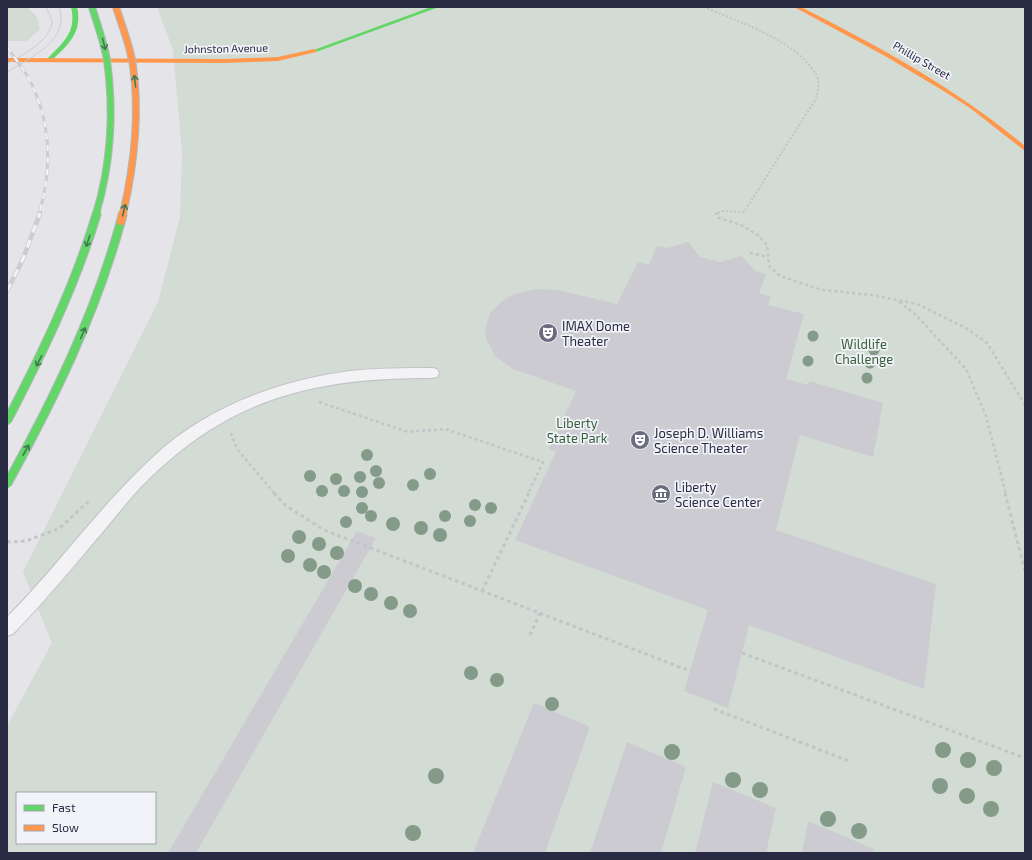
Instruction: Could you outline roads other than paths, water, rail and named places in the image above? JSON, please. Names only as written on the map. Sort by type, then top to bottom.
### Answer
[{"type":"main road","points":[[49,60],[69,41],[77,25],[76,11],[74,7]]},
{"type":"main road","points":[[7,421],[44,351],[65,303],[89,239],[105,178],[110,143],[112,94],[107,54],[92,7]]},
{"type":"main road","points":[[7,484],[43,419],[84,332],[112,256],[128,196],[136,140],[136,92],[130,50],[116,7]]},
{"type":"main road","name":"Johnston Avenue","points":[[7,60],[225,62],[278,59],[328,47],[436,7]]},
{"type":"main road","name":"Phillip Street","points":[[797,7],[895,57],[936,81],[974,106],[1025,149]]},
{"type":"lane","points":[[7,628],[54,579],[136,484],[170,451],[212,421],[239,406],[266,396],[314,382],[381,373],[432,373]]},
{"type":"tram line","points":[[7,64],[36,46],[47,34],[51,28],[52,20],[46,7]]},
{"type":"tram line","points":[[7,72],[37,54],[54,38],[59,29],[61,19],[59,7]]},
{"type":"railway","points":[[7,47],[28,77],[36,93],[45,127],[48,162],[39,214]]},
{"type":"railway","points":[[7,291],[23,259],[40,213]]},
{"type":"place","name":"IMAX Dome Theater","points":[[548,333]]},
{"type":"place","name":"Joseph D. Williams Science Theater","points":[[640,440]]},
{"type":"place","name":"Liberty Science Center","points":[[661,494]]},
{"type":"park label","name":"Wildlife Challenge","points":[[864,352]]},
{"type":"park label","name":"Liberty State Park","points":[[577,430]]}]
